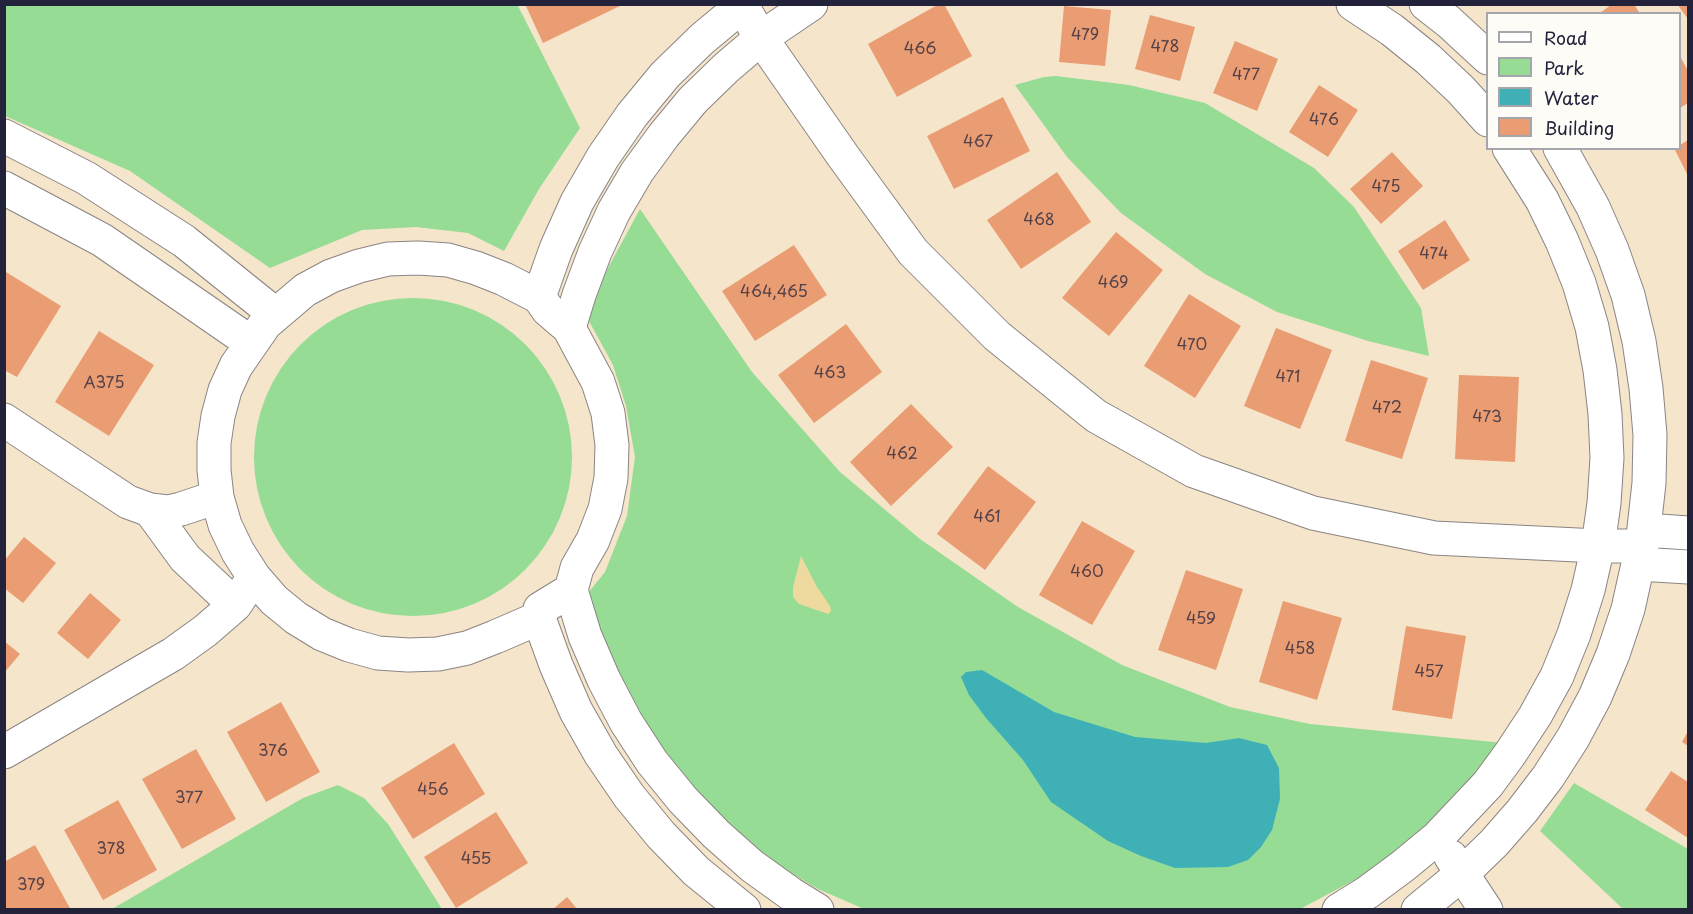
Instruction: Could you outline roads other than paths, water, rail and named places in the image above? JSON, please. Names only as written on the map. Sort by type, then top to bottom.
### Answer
[{"type":"street","points":[[569,328],[595,252],[614,211],[664,135],[693,100],[726,68],[761,38],[811,4]]},
{"type":"street","points":[[1353,4],[1392,30],[1428,59],[1486,118]]},
{"type":"street","points":[[1426,4],[1486,56]]},
{"type":"street","points":[[539,297],[556,249],[577,202],[626,123],[665,75],[742,5],[761,38],[853,171],[913,252],[997,336],[1096,416],[1194,471],[1314,513],[1434,538],[1642,547],[1689,533]]},
{"type":"street","points":[[4,136],[86,178],[184,241],[275,314]]},
{"type":"street","points":[[1338,909],[1386,879],[1437,838],[1488,784],[1535,716],[1557,676],[1588,590],[1598,546],[1607,458],[1600,370],[1592,327],[1579,284],[1562,241],[1542,200],[1510,150]]},
{"type":"street","points":[[1418,909],[1463,873],[1494,843],[1548,777],[1573,738],[1595,697],[1613,654],[1628,609],[1642,547],[1649,483],[1650,435],[1639,341],[1628,295],[1612,250],[1593,207],[1561,150]]},
{"type":"street","points":[[4,188],[102,240],[250,342]]},
{"type":"street","points":[[539,618],[495,638],[457,650],[438,654],[408,655],[378,652],[349,645],[322,634],[296,618],[274,600],[254,577],[225,525],[217,497],[214,443],[218,416],[225,390],[250,342],[275,314],[305,290],[331,276],[388,259],[418,258],[457,263],[504,279],[539,297],[548,310],[569,328],[598,382],[608,413],[612,445],[611,478],[605,509],[593,540],[578,568],[571,590],[585,636],[626,722],[652,762],[683,800],[752,866],[791,894],[818,909]]},
{"type":"street","points":[[4,420],[128,502],[150,510],[175,511],[217,497]]},
{"type":"street","points":[[150,510],[185,558],[235,605]]},
{"type":"street","points":[[1642,547],[1689,567]]},
{"type":"street","points":[[4,752],[173,654],[205,632],[235,605],[254,577]]},
{"type":"street","points":[[571,590],[540,609],[539,618],[576,711],[601,755],[629,796],[661,835],[696,871],[744,909]]},
{"type":"street","points":[[1437,838],[1486,909]]},
{"type":"water","points":[[982,670],[1054,712],[1135,737],[1206,743],[1239,738],[1267,745],[1279,768],[1280,799],[1272,830],[1261,847],[1248,860],[1228,867],[1175,868],[1108,841],[1051,802],[1023,760],[969,695],[961,677],[966,672]]}]
